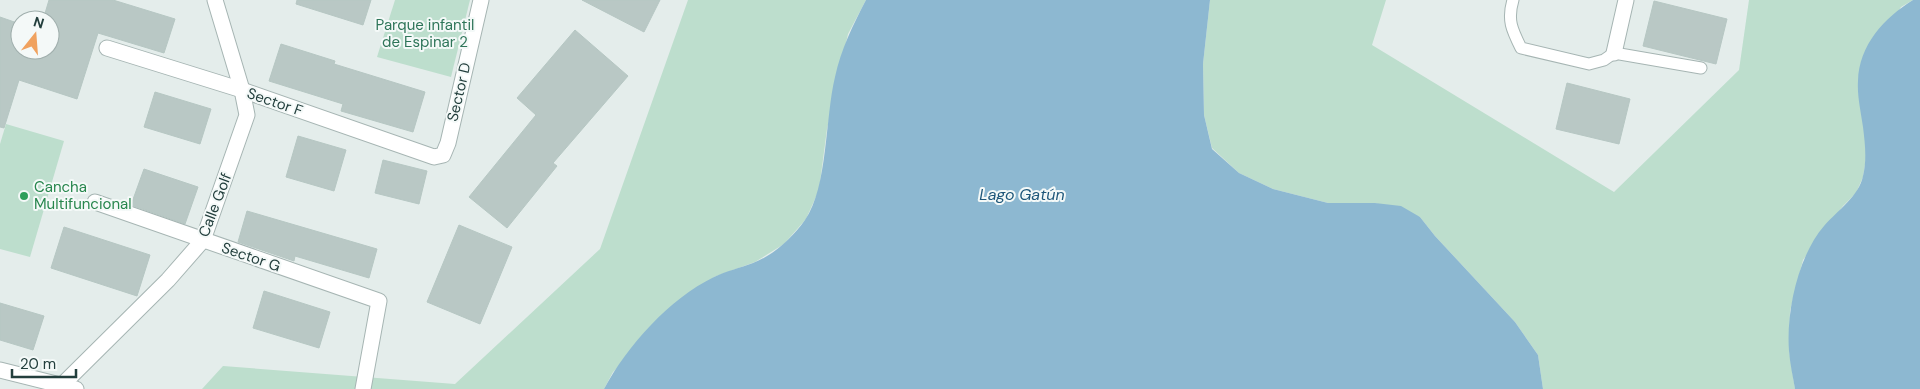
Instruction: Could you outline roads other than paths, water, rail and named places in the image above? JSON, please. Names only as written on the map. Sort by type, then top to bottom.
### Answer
[{"type":"street","name":"Calle Golf","points":[[66,388],[203,240],[248,115],[215,0]]},
{"type":"street","name":"Sector D","points":[[443,155],[448,144],[481,0]]},
{"type":"street","points":[[1614,53],[1626,0]]},
{"type":"street","name":"Sector F","points":[[107,48],[242,90],[434,157],[443,155]]},
{"type":"street","name":"Sector G","points":[[95,202],[379,301],[363,389]]},
{"type":"street","points":[[0,370],[66,388]]},
{"type":"lane","points":[[1513,0],[1510,9],[1510,28],[1521,48],[1589,64],[1604,60],[1614,53],[1701,68]]},
{"type":"water","name":"Lago Gatún","points":[[866,0],[1210,0],[1203,64],[1204,115],[1212,149],[1239,173],[1273,189],[1328,203],[1375,203],[1401,206],[1420,217],[1435,236],[1515,322],[1538,355],[1543,389],[604,389],[637,340],[665,311],[697,286],[723,273],[761,260],[775,251],[805,220],[818,190],[832,94],[838,67],[848,37]]},
{"type":"water","points":[[1913,0],[1920,0],[1920,389],[1795,389],[1789,356],[1789,336],[1792,302],[1801,268],[1815,238],[1853,196],[1863,176],[1865,145],[1858,87],[1859,68],[1868,44],[1875,34],[1892,15]]},
{"type":"place","name":"Cancha Multifuncional","points":[[24,196]]},
{"type":"park label","name":"Parque infantil de Espinar 2","points":[[425,34]]}]
